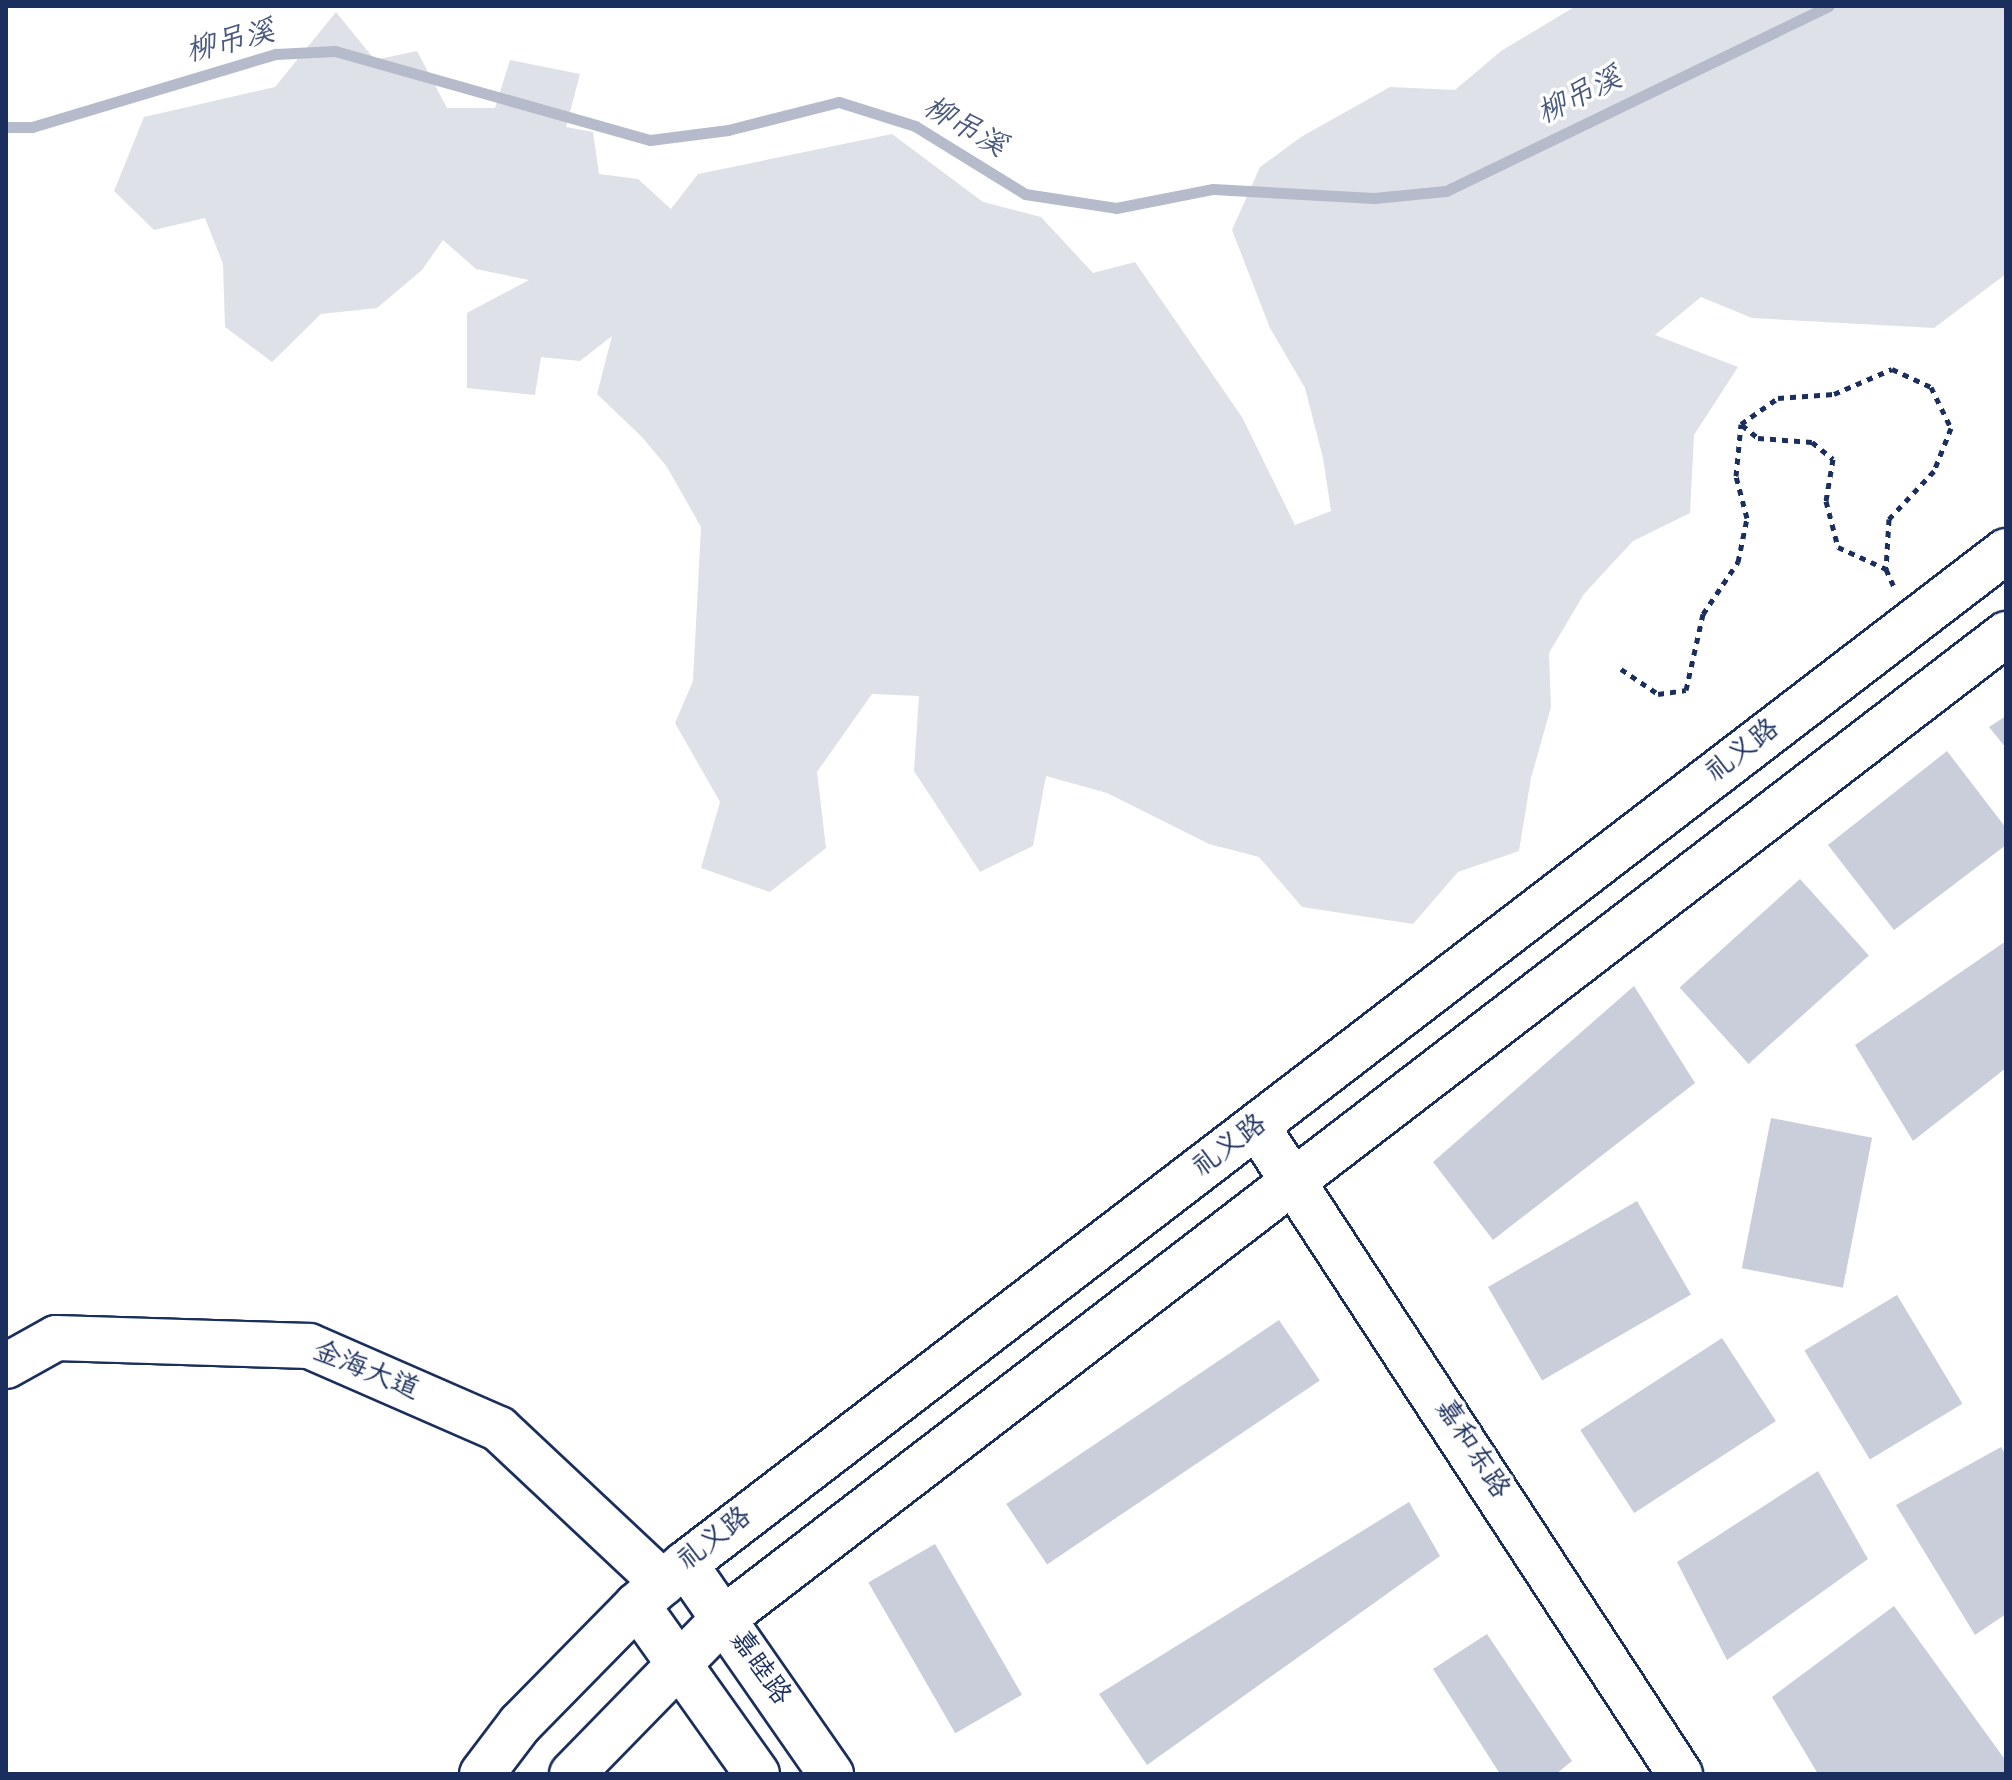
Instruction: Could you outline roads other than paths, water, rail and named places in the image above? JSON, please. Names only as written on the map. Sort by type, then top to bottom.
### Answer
[{"type":"main road","name":"礼义路","points":[[482,1774],[520,1724],[662,1584],[2006,551]]},
{"type":"main road","points":[[572,1774],[723,1619],[2006,634]]},
{"type":"main road","name":"嘉和东路","points":[[1258,1128],[1680,1774]]},
{"type":"main road","name":"金海大道","points":[[6,1366],[56,1338],[309,1346],[499,1429],[662,1584]]},
{"type":"main road","points":[[662,1584],[679,1663],[757,1774]]},
{"type":"main road","name":"嘉睦路","points":[[662,1584],[723,1619],[831,1774]]},
{"type":"waterway","name":"柳吊溪","points":[[6,127],[32,127],[276,54],[335,51],[650,140],[728,130],[839,102],[915,126],[1025,194],[1116,208],[1213,189],[1374,198],[1446,191],[1829,6]]}]
